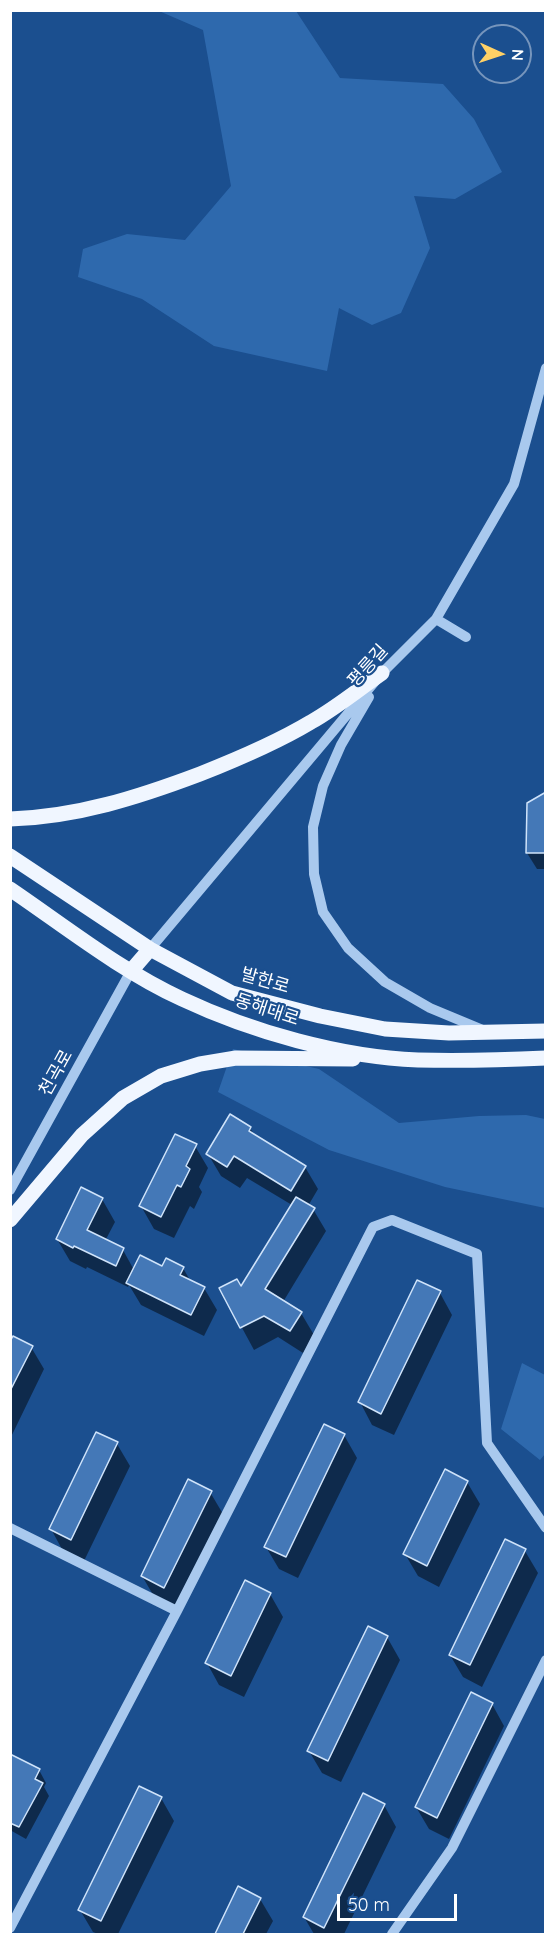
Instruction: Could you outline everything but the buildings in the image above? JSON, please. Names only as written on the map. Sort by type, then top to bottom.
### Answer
[{"type":"main road","points":[[10,819],[85,810],[147,794],[198,775],[259,750],[313,722],[382,673]]},
{"type":"main road","name":"발한로","points":[[10,856],[150,949],[232,993],[320,1016],[385,1029],[449,1033],[546,1030]]},
{"type":"main road","name":"동해대로","points":[[10,889],[131,971],[181,999],[234,1022],[348,1052],[416,1060],[546,1058]]},
{"type":"main road","points":[[131,971],[150,949]]},
{"type":"main road","points":[[10,1220],[82,1135],[123,1098],[160,1076],[200,1064],[236,1058],[416,1060]]},
{"type":"street","name":"평릉길","points":[[150,949],[382,673],[436,619],[514,484],[546,368]]},
{"type":"street","points":[[436,619],[466,638]]},
{"type":"street","points":[[382,673],[341,745],[323,786],[313,827],[314,874],[323,912],[348,948],[385,982],[430,1008],[488,1032]]},
{"type":"street","name":"천곡로","points":[[10,1190],[131,971]]},
{"type":"street","points":[[10,1928],[177,1611],[374,1227],[392,1220],[477,1254],[487,1443],[546,1528]]},
{"type":"street","points":[[10,1528],[177,1611]]},
{"type":"street","points":[[392,1935],[452,1848],[546,1660]]},
{"type":"shaded area","points":[[159,11],[296,11],[340,78],[443,84],[474,119],[502,172],[455,199],[414,196],[430,248],[401,313],[372,325],[339,308],[327,371],[214,346],[142,299],[78,277],[83,249],[127,234],[185,240],[231,186],[203,30]]},
{"type":"shaded area","points":[[233,1049],[319,1069],[399,1123],[479,1116],[526,1115],[545,1119],[545,1208],[445,1187],[329,1150],[218,1092]]},
{"type":"shaded area","points":[[522,1363],[545,1375],[545,1454],[540,1460],[501,1429]]}]
